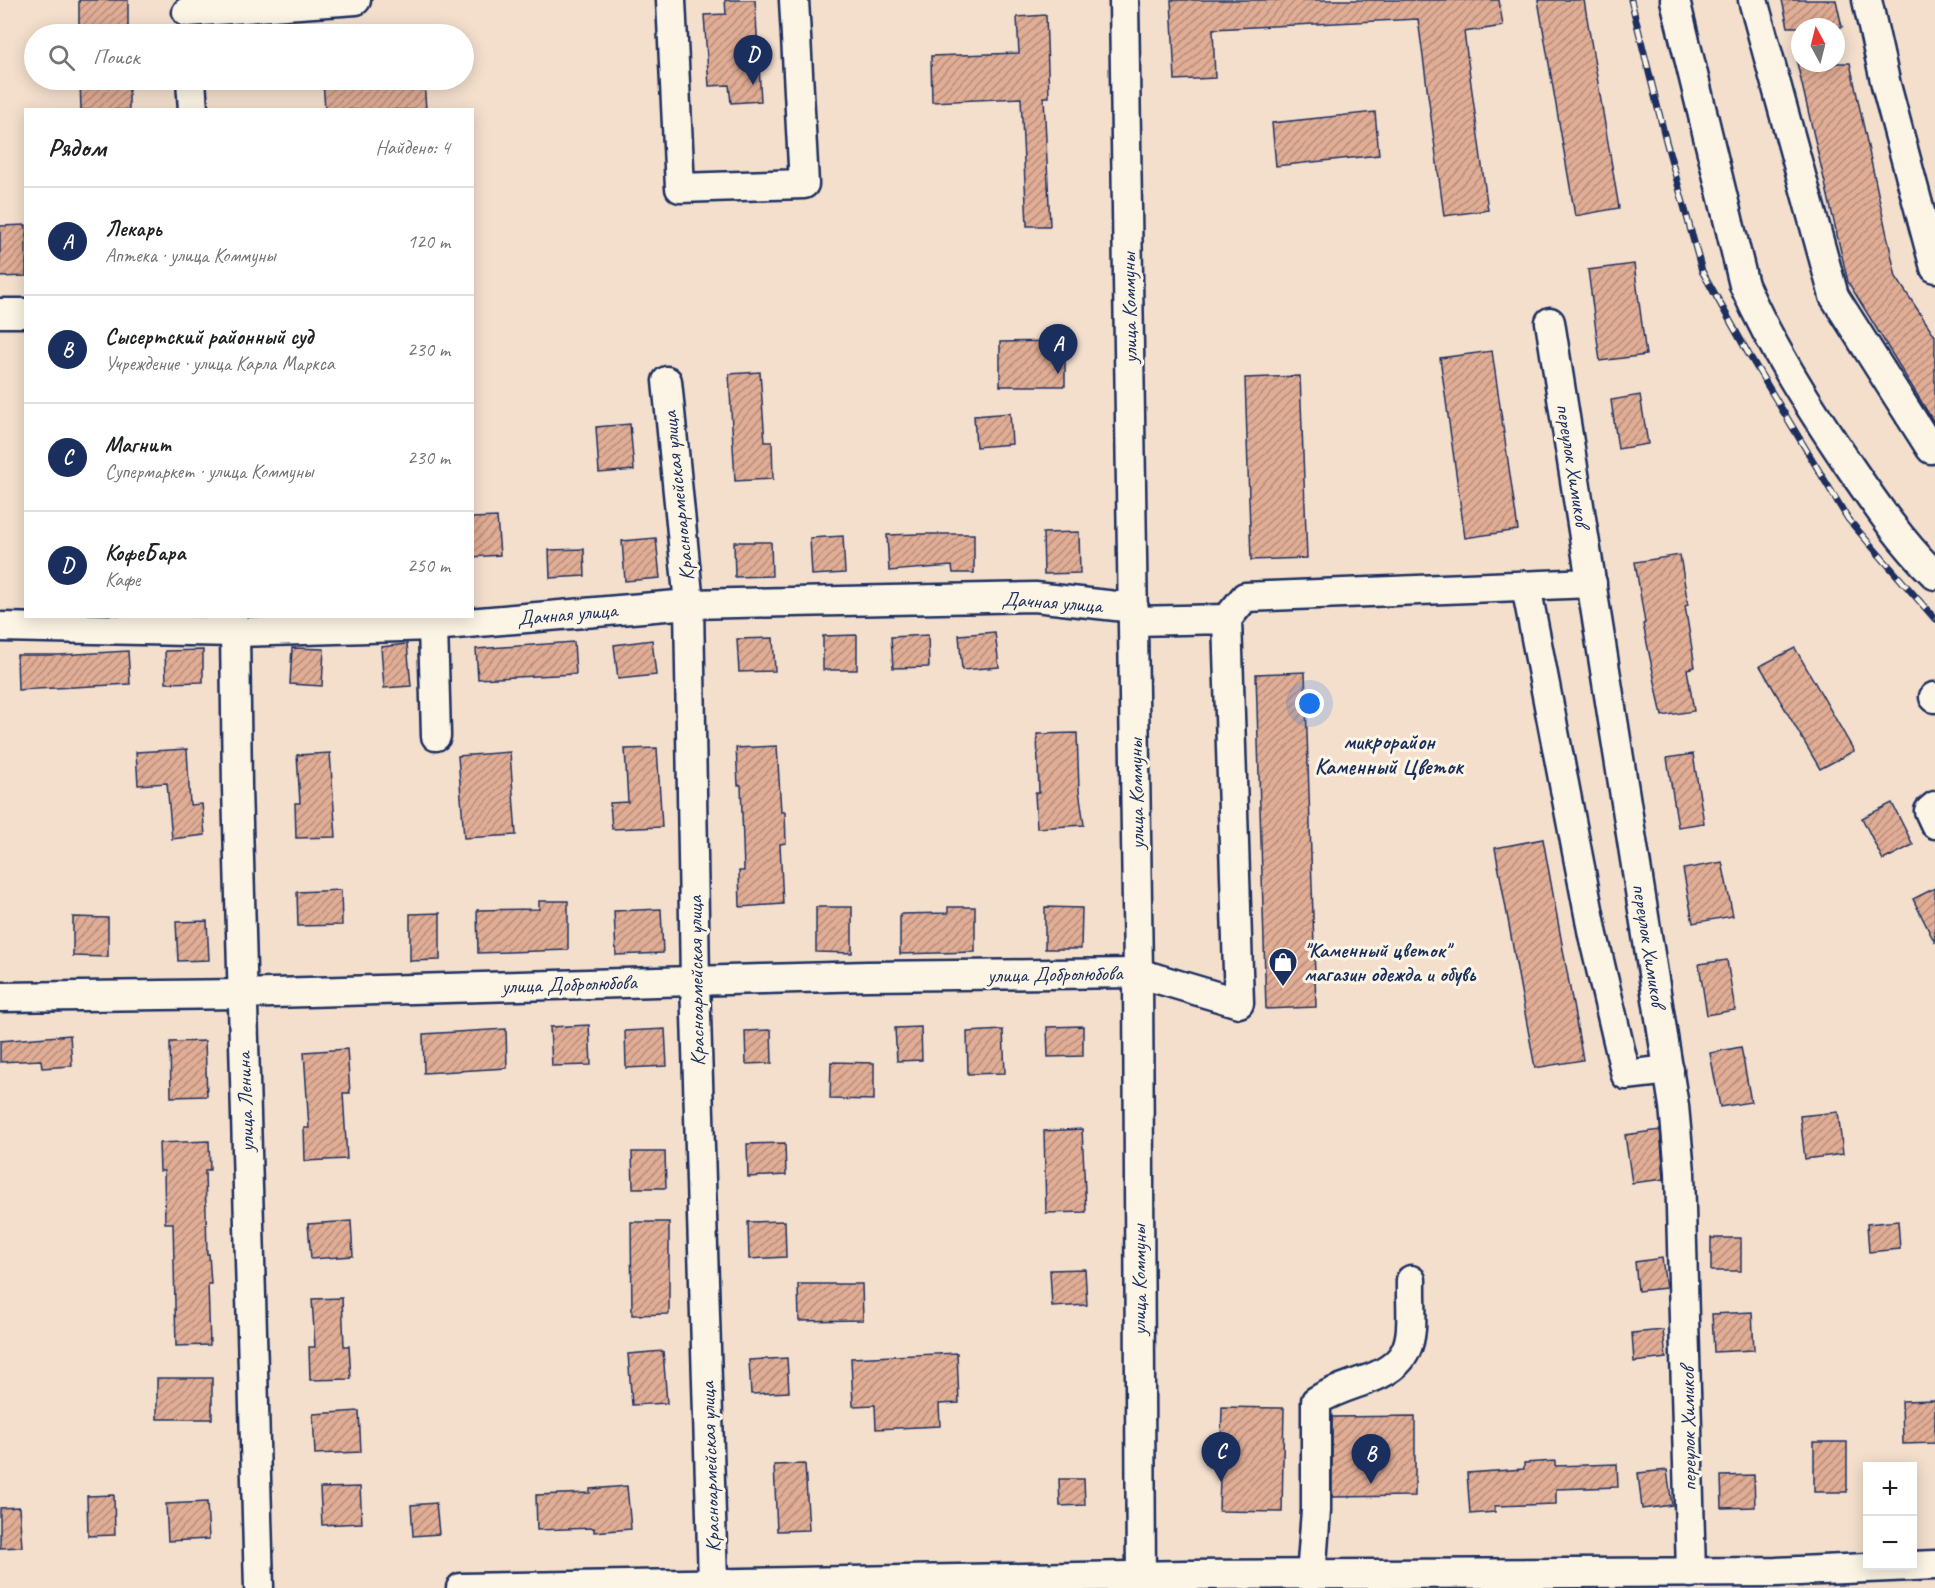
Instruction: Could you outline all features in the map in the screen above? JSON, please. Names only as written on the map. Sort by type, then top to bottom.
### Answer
[{"type":"street","points":[[188,16],[356,0]]},
{"type":"street","points":[[671,0],[680,188],[804,184],[794,0]]},
{"type":"street","name":"улица Коммуны","points":[[1124,0],[1138,973],[1141,1582]]},
{"type":"street","points":[[1675,0],[1744,285],[1764,329],[1810,408],[1904,543],[1935,575]]},
{"type":"street","points":[[1753,0],[1834,296],[1931,449],[1935,448]]},
{"type":"street","points":[[1867,0],[1886,85],[1935,268]]},
{"type":"street","points":[[192,90],[193,108]]},
{"type":"street","points":[[0,313],[24,313]]},
{"type":"street","name":"переулок Химиков","points":[[1550,322],[1669,1070],[1680,1172],[1691,1573]]},
{"type":"street","name":"Красноармейская улица","points":[[667,381],[689,604],[703,1584]]},
{"type":"street","points":[[1227,619],[1245,597],[1592,583]]},
{"type":"street","points":[[1526,586],[1593,935],[1626,1075],[1669,1070]]},
{"type":"street","name":"Дачная улица","points":[[0,627],[234,624],[434,626],[689,604],[1035,597],[1134,614],[1227,619]]},
{"type":"street","name":"улица Добролюбова","points":[[0,997],[242,994],[867,976],[1138,973],[1239,1003],[1227,619]]},
{"type":"street","name":"улица Ленина","points":[[234,624],[259,1588]]},
{"type":"street","points":[[434,626],[436,736]]},
{"type":"street","points":[[1935,806],[1929,811],[1935,824]]},
{"type":"street","points":[[1311,1576],[1316,1510],[1316,1401],[1333,1390],[1366,1380],[1394,1367],[1407,1354],[1410,1335],[1411,1280]]},
{"type":"street","points":[[461,1588],[703,1584],[1141,1582],[1311,1576],[1691,1573],[1781,1580],[1888,1577],[1935,1564]]},
{"type":"building","points":[[79,0],[128,0],[128,24],[79,24]]},
{"type":"building","points":[[725,0],[755,0],[761,101],[731,103],[729,85],[709,86],[704,15],[726,14]]},
{"type":"building","points":[[1171,0],[1499,0],[1503,26],[1464,32],[1488,210],[1444,216],[1418,19],[1213,29],[1215,78],[1175,80]]},
{"type":"building","points":[[1538,0],[1584,0],[1619,208],[1575,216]]},
{"type":"building","points":[[1782,0],[1836,0],[1840,18],[1791,18],[1791,27],[1788,27]]},
{"type":"building","points":[[1046,15],[1049,97],[1044,97],[1050,226],[1027,226],[1021,98],[932,102],[931,56],[1019,53],[1017,17]]},
{"type":"building","points":[[1845,63],[1850,63],[1896,277],[1935,336],[1935,424],[1848,282],[1799,72],[1845,72]]},
{"type":"building","points":[[80,90],[129,90],[129,108],[81,108]]},
{"type":"building","points":[[324,90],[425,90],[426,108],[325,108]]},
{"type":"building","points":[[1375,112],[1379,155],[1276,166],[1272,123]]},
{"type":"building","points":[[24,225],[24,276],[0,277],[0,226]]},
{"type":"building","points":[[1634,264],[1646,355],[1600,361],[1588,270]]},
{"type":"building","points":[[1065,341],[1065,386],[1000,386],[1000,342]]},
{"type":"building","points":[[1492,351],[1518,530],[1465,538],[1440,358]]},
{"type":"building","points":[[760,372],[765,442],[772,442],[773,479],[735,481],[729,374]]},
{"type":"building","points":[[1300,376],[1307,558],[1251,560],[1245,378]]},
{"type":"building","points":[[1640,395],[1648,444],[1618,449],[1611,400]]},
{"type":"building","points":[[1010,413],[1012,444],[976,447],[974,416]]},
{"type":"building","points":[[630,424],[634,470],[599,473],[596,427]]},
{"type":"building","points":[[497,517],[500,555],[474,557],[474,518]]},
{"type":"building","points":[[1079,532],[1080,573],[1044,574],[1043,533]]},
{"type":"building","points":[[974,534],[974,573],[953,573],[952,566],[889,571],[887,535]]},
{"type":"building","points":[[843,536],[845,573],[812,575],[810,538]]},
{"type":"building","points":[[656,538],[660,578],[625,581],[622,541]]},
{"type":"building","points":[[734,542],[771,542],[772,576],[735,577]]},
{"type":"building","points":[[584,549],[585,576],[550,578],[549,550]]},
{"type":"building","points":[[1680,555],[1688,605],[1685,606],[1695,667],[1687,669],[1694,711],[1662,716],[1643,624],[1645,623],[1635,562]]},
{"type":"building","points":[[995,632],[999,667],[962,670],[959,635]]},
{"type":"building","points":[[857,635],[857,670],[823,670],[823,636]]},
{"type":"building","points":[[928,635],[929,667],[893,668],[891,637]]},
{"type":"building","points":[[773,638],[775,671],[739,672],[737,639]]},
{"type":"building","points":[[652,640],[656,675],[618,679],[614,645]]},
{"type":"building","points":[[574,642],[576,674],[478,679],[476,649]]},
{"type":"building","points":[[407,644],[411,686],[384,688],[381,647]]},
{"type":"building","points":[[292,648],[324,649],[322,686],[290,684]]},
{"type":"building","points":[[1795,648],[1854,751],[1820,769],[1760,666]]},
{"type":"building","points":[[203,650],[203,682],[166,683],[165,651]]},
{"type":"building","points":[[128,651],[130,684],[18,690],[17,655]]},
{"type":"building","points":[[1305,672],[1316,1007],[1266,1009],[1256,674]]},
{"type":"building","points":[[1077,733],[1079,790],[1084,825],[1037,828],[1035,793],[1039,793],[1037,734]]},
{"type":"building","points":[[777,746],[781,812],[785,812],[786,843],[780,844],[783,904],[740,907],[739,871],[744,871],[741,785],[738,785],[736,748]]},
{"type":"building","points":[[657,748],[662,827],[612,829],[610,803],[628,802],[625,749]]},
{"type":"building","points":[[187,749],[190,805],[202,804],[205,835],[172,839],[167,783],[138,785],[136,752]]},
{"type":"building","points":[[510,752],[516,835],[464,838],[458,756]]},
{"type":"building","points":[[330,753],[336,837],[296,838],[295,803],[300,803],[297,755]]},
{"type":"building","points":[[1693,754],[1704,823],[1678,827],[1667,758]]},
{"type":"building","points":[[1892,803],[1913,845],[1883,860],[1862,818]]},
{"type":"building","points":[[1543,839],[1583,1060],[1535,1068],[1495,848]]},
{"type":"building","points":[[1722,862],[1733,916],[1693,923],[1683,869]]},
{"type":"building","points":[[1935,888],[1935,943],[1913,899]]},
{"type":"building","points":[[341,890],[342,925],[298,926],[297,892]]},
{"type":"building","points":[[539,901],[568,901],[568,950],[478,953],[477,910],[539,909]]},
{"type":"building","points":[[816,907],[852,907],[852,953],[816,952]]},
{"type":"building","points":[[948,907],[975,907],[975,952],[900,954],[900,914],[948,913]]},
{"type":"building","points":[[1045,907],[1082,908],[1081,949],[1045,949]]},
{"type":"building","points":[[661,909],[663,953],[616,955],[614,911]]},
{"type":"building","points":[[440,913],[440,960],[410,961],[410,914]]},
{"type":"building","points":[[73,917],[108,918],[108,957],[73,956]]},
{"type":"building","points":[[207,921],[209,960],[178,961],[176,922]]},
{"type":"building","points":[[1727,960],[1735,1010],[1707,1015],[1699,964]]},
{"type":"building","points":[[589,1025],[591,1065],[552,1066],[550,1027]]},
{"type":"building","points":[[1083,1026],[1083,1056],[1048,1057],[1047,1027]]},
{"type":"building","points":[[921,1027],[922,1060],[897,1061],[895,1028]]},
{"type":"building","points":[[506,1029],[507,1068],[424,1073],[423,1034]]},
{"type":"building","points":[[665,1029],[667,1066],[626,1068],[625,1031]]},
{"type":"building","points":[[771,1030],[772,1063],[746,1064],[745,1031]]},
{"type":"building","points":[[1003,1030],[1005,1073],[968,1074],[967,1032]]},
{"type":"building","points":[[70,1035],[72,1066],[42,1068],[41,1060],[0,1062],[0,1041]]},
{"type":"building","points":[[205,1041],[207,1096],[171,1097],[170,1042]]},
{"type":"building","points":[[1741,1047],[1751,1102],[1720,1107],[1710,1053]]},
{"type":"building","points":[[347,1049],[350,1093],[343,1093],[347,1159],[305,1161],[304,1128],[309,1128],[304,1052]]},
{"type":"building","points":[[831,1062],[874,1063],[874,1100],[830,1099]]},
{"type":"building","points":[[1838,1112],[1843,1154],[1805,1159],[1800,1116]]},
{"type":"building","points":[[1082,1129],[1086,1212],[1046,1213],[1044,1131]]},
{"type":"building","points":[[1660,1130],[1664,1179],[1632,1183],[1625,1135]]},
{"type":"building","points":[[209,1141],[210,1170],[205,1170],[207,1254],[209,1254],[211,1284],[208,1284],[210,1345],[176,1346],[173,1223],[165,1223],[164,1171],[160,1171],[159,1143]]},
{"type":"building","points":[[785,1143],[786,1175],[748,1177],[747,1144]]},
{"type":"building","points":[[632,1152],[665,1152],[666,1188],[633,1188]]},
{"type":"building","points":[[351,1221],[353,1256],[311,1259],[308,1224]]},
{"type":"building","points":[[785,1221],[786,1257],[749,1259],[748,1222]]},
{"type":"building","points":[[1898,1221],[1900,1249],[1869,1252],[1867,1224]]},
{"type":"building","points":[[631,1222],[669,1222],[669,1314],[632,1315]]},
{"type":"building","points":[[1711,1238],[1741,1238],[1741,1271],[1711,1271]]},
{"type":"building","points":[[1662,1258],[1666,1288],[1638,1291],[1635,1262]]},
{"type":"building","points":[[1085,1269],[1087,1305],[1052,1307],[1050,1270]]},
{"type":"building","points":[[798,1284],[862,1284],[863,1320],[799,1321]]},
{"type":"building","points":[[342,1298],[344,1346],[349,1346],[351,1379],[310,1380],[309,1347],[315,1347],[312,1299]]},
{"type":"building","points":[[1752,1312],[1754,1350],[1714,1352],[1712,1314]]},
{"type":"building","points":[[1663,1330],[1666,1358],[1634,1362],[1632,1333]]},
{"type":"building","points":[[663,1351],[667,1403],[632,1405],[628,1354]]},
{"type":"building","points":[[957,1353],[959,1403],[939,1404],[940,1426],[876,1429],[875,1405],[853,1406],[851,1358]]},
{"type":"building","points":[[787,1358],[789,1392],[751,1394],[749,1360]]},
{"type":"building","points":[[157,1378],[212,1378],[212,1419],[157,1419]]},
{"type":"building","points":[[1935,1400],[1935,1443],[1903,1444],[1902,1401]]},
{"type":"building","points":[[1222,1407],[1284,1408],[1282,1512],[1219,1511]]},
{"type":"building","points":[[359,1411],[361,1452],[315,1454],[313,1414]]},
{"type":"building","points":[[1415,1416],[1415,1496],[1332,1497],[1332,1417]]},
{"type":"building","points":[[1814,1442],[1847,1442],[1847,1492],[1814,1492]]},
{"type":"building","points":[[1555,1461],[1555,1466],[1617,1464],[1618,1487],[1556,1489],[1556,1504],[1495,1506],[1495,1512],[1470,1514],[1467,1473],[1524,1469],[1524,1463]]},
{"type":"building","points":[[805,1464],[809,1530],[777,1531],[774,1465]]},
{"type":"building","points":[[1667,1470],[1672,1505],[1642,1509],[1638,1473]]},
{"type":"building","points":[[1754,1475],[1755,1507],[1722,1508],[1721,1476]]},
{"type":"building","points":[[1059,1479],[1084,1479],[1085,1505],[1060,1506]]},
{"type":"building","points":[[627,1486],[631,1529],[594,1532],[594,1528],[537,1530],[536,1495],[590,1493],[590,1489]]},
{"type":"building","points":[[360,1487],[362,1523],[322,1525],[320,1488]]},
{"type":"building","points":[[114,1495],[115,1535],[88,1536],[87,1496]]},
{"type":"building","points":[[207,1502],[209,1539],[168,1541],[166,1504]]},
{"type":"building","points":[[436,1503],[439,1534],[413,1536],[411,1505]]},
{"type":"building","points":[[19,1507],[22,1547],[0,1548],[0,1508]]},
{"type":"railway","points":[[1631,0],[1666,141],[1702,271],[1748,353],[1848,519],[1935,619]]},
{"type":"place","name":"КофеБара","points":[[753,85]]},
{"type":"place","name":"Лекарь","points":[[1058,374]]},
{"type":"place","name":"\"Каменный цветок\" магазин одежда и обувь","points":[[1283,988]]},
{"type":"place","name":"Магнит","points":[[1221,1482]]},
{"type":"place","name":"Сысертский районный суд","points":[[1371,1484]]},
{"type":"district","name":"микрорайон Каменный Цветок","points":[[1389,754]]}]
